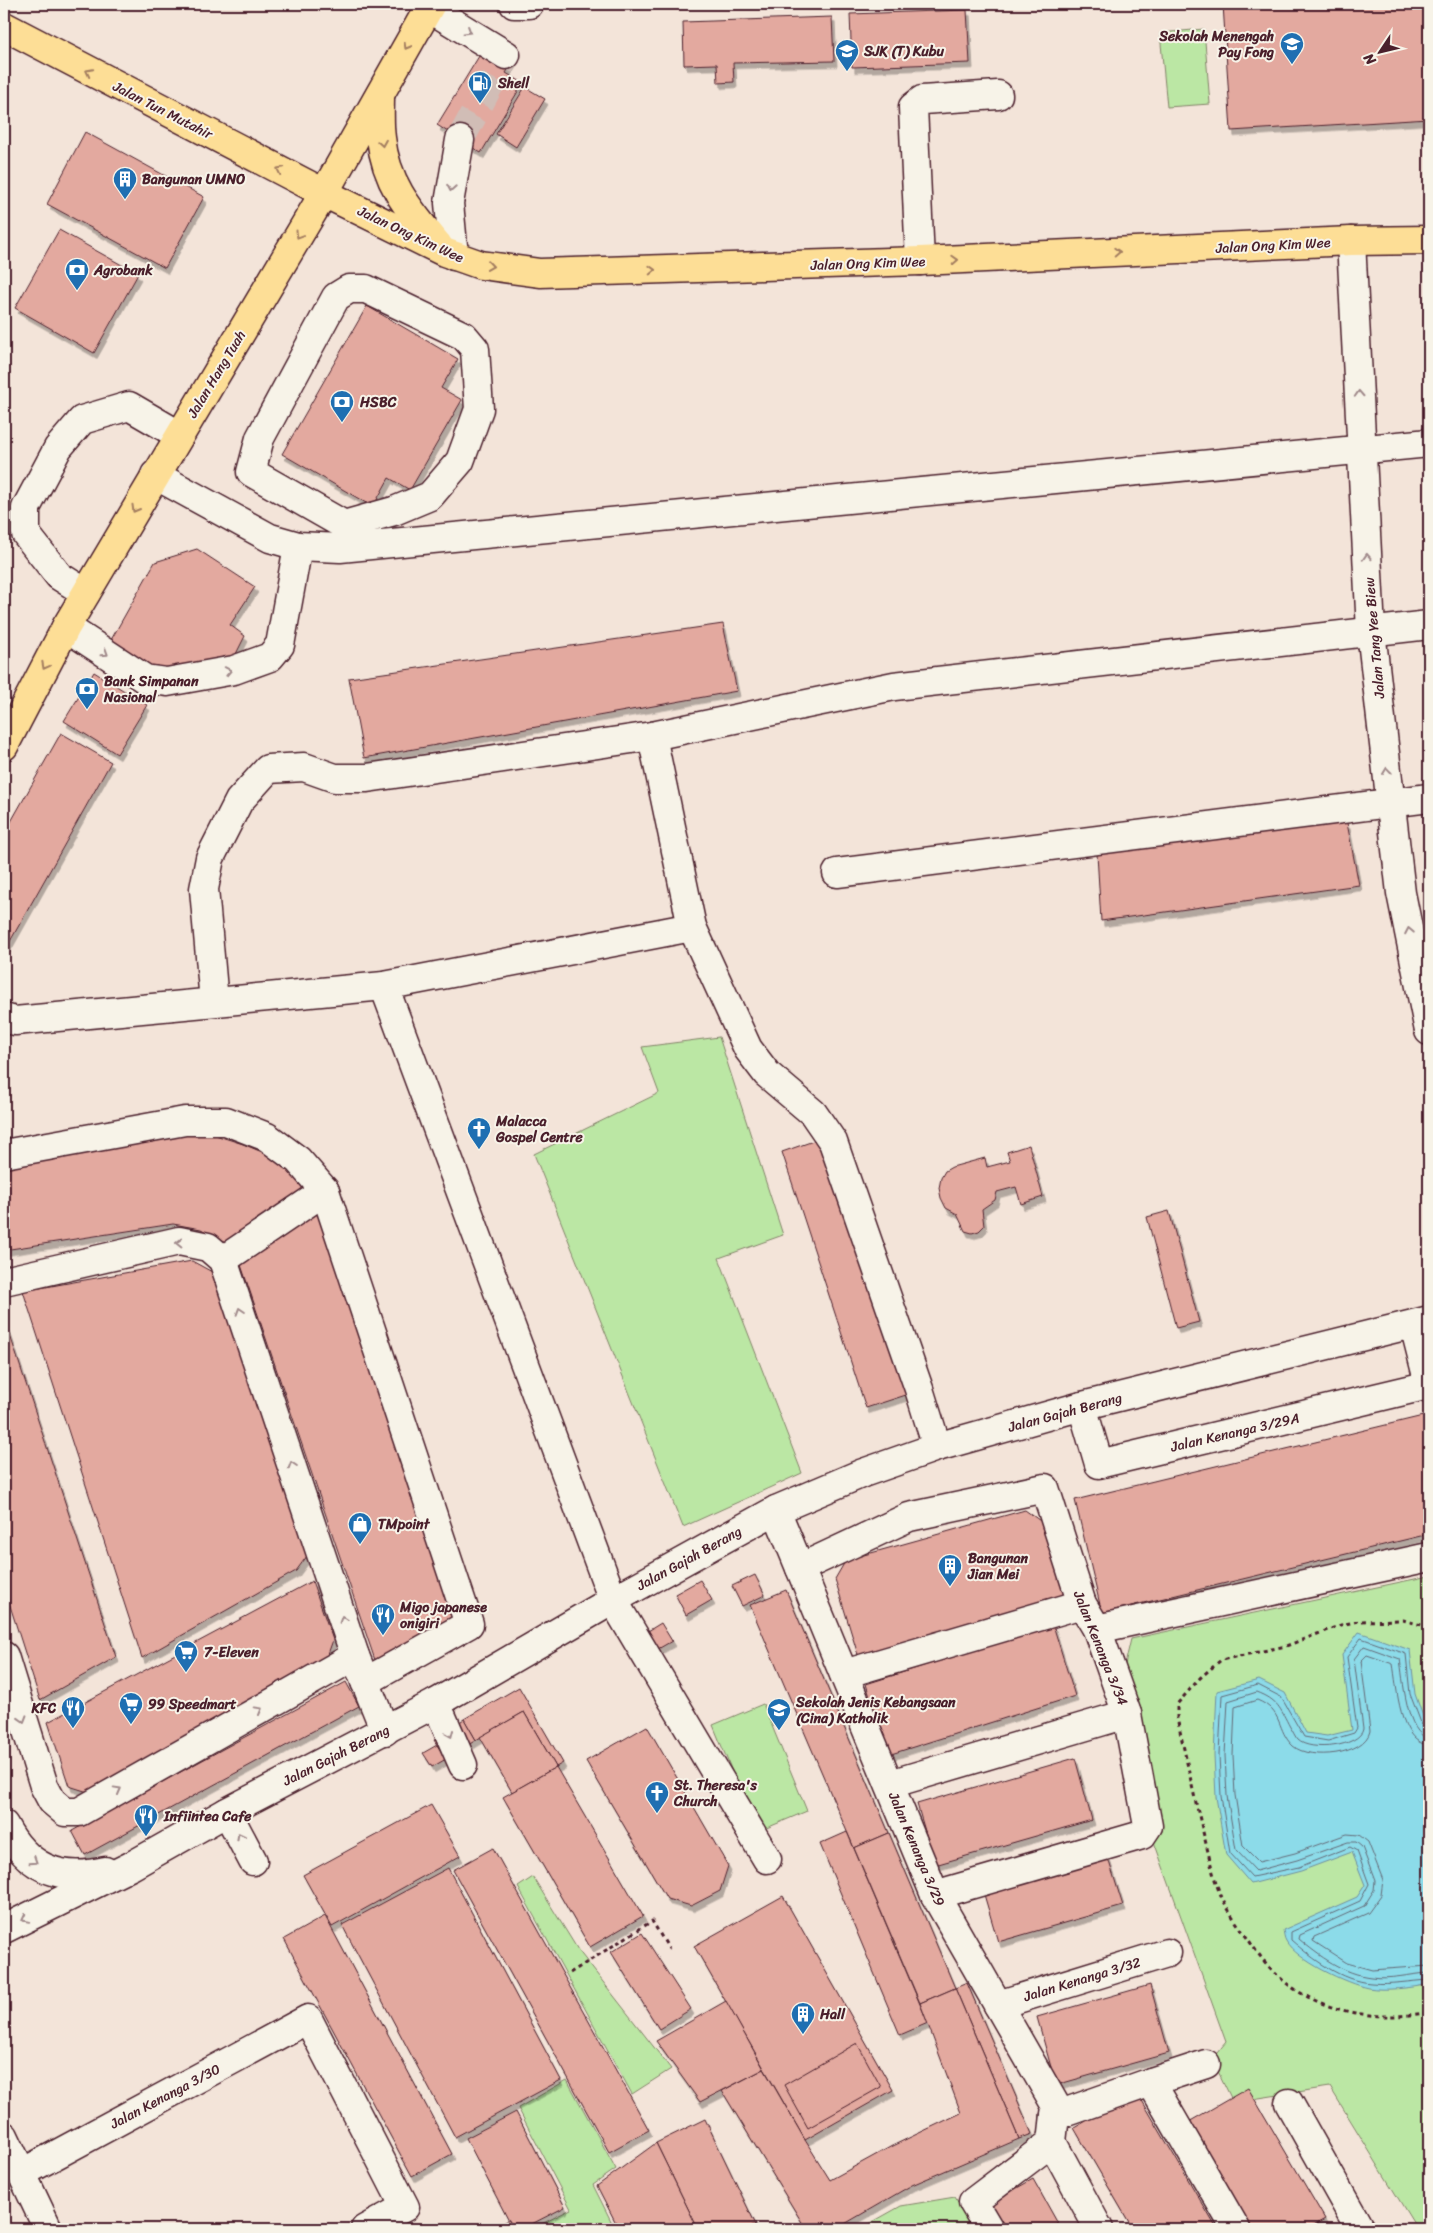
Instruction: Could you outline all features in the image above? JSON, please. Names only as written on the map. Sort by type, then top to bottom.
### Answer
[{"type":"main road","name":"Jalan Hang Tuah","points":[[7,730],[155,475],[324,193],[430,6]]},
{"type":"main road","name":"Jalan Tun Mutahir","points":[[4,26],[324,193]]},
{"type":"main road","points":[[380,94],[381,138],[388,173],[404,204],[449,254]]},
{"type":"main road","name":"Jalan Ong Kim Wee","points":[[324,193],[449,254],[481,265],[540,273],[920,262],[1351,241],[1429,240]]},
{"type":"street","points":[[514,4],[529,4]]},
{"type":"street","points":[[430,6],[506,55]]},
{"type":"street","points":[[920,262],[913,107],[922,100],[998,95]]},
{"type":"street","points":[[449,254],[449,203],[460,140]]},
{"type":"street","name":"Jalan Tang Yee Biew","points":[[1351,241],[1371,631],[1402,893],[1429,1031]]},
{"type":"street","points":[[349,289],[366,289],[464,336],[475,349],[478,409],[460,462],[430,496],[394,511],[342,537],[251,472],[260,438],[336,297],[349,289]]},
{"type":"street","points":[[86,593],[59,576],[26,534],[26,508],[58,448],[82,420],[129,406],[179,435]]},
{"type":"street","points":[[155,475],[270,538],[298,546],[342,537],[1429,443]]},
{"type":"street","points":[[66,627],[145,679],[167,682],[234,670],[270,657],[280,645],[298,546]]},
{"type":"street","points":[[214,1002],[204,889],[210,858],[239,801],[268,769],[304,767],[335,778],[367,778],[652,736],[894,686],[1429,625]]},
{"type":"street","points":[[652,736],[692,926],[748,1049],[768,1074],[813,1113],[833,1142],[937,1446]]},
{"type":"street","points":[[837,872],[1429,798]]},
{"type":"street","points":[[4,1018],[15,1021],[384,986],[692,926]]},
{"type":"street","points":[[384,986],[613,1600],[767,1859]]},
{"type":"street","points":[[4,1154],[184,1121],[226,1121],[267,1137],[298,1160],[325,1191],[469,1624],[365,1682]]},
{"type":"street","points":[[223,1260],[325,1191]]},
{"type":"street","points":[[4,1281],[179,1241],[208,1247],[223,1260],[355,1656],[384,1731]]},
{"type":"street","points":[[1422,1323],[1429,1384]]},
{"type":"street","name":"Jalan Gajah Berang","points":[[4,1929],[131,1866],[227,1812],[436,1703],[613,1600],[776,1510],[863,1473],[937,1446],[1082,1406],[1422,1323]]},
{"type":"street","name":"Jalan Kenanga 3/29A","points":[[1082,1406],[1098,1464],[1429,1384]]},
{"type":"street","name":"Jalan Kenanga 3/34","points":[[800,1568],[909,1518],[1045,1488],[1082,1604],[1097,1629],[1128,1714],[890,1784]]},
{"type":"street","name":"Jalan Kenanga 3/29","points":[[776,1510],[935,1895],[1056,2106],[1054,2129],[1099,2229]]},
{"type":"street","points":[[1097,1629],[1429,1557]]},
{"type":"street","points":[[844,1674],[1082,1604]]},
{"type":"street","points":[[4,1656],[44,1786],[52,1801],[65,1812],[79,1812],[355,1656]]},
{"type":"street","points":[[436,1703],[463,1765]]},
{"type":"street","points":[[935,1895],[1142,1835],[1148,1826],[1128,1714]]},
{"type":"street","points":[[227,1812],[253,1861]]},
{"type":"street","points":[[4,1825],[14,1844],[33,1862],[64,1875],[88,1875],[131,1866]]},
{"type":"street","name":"Jalan Kenanga 3/32","points":[[998,2005],[1167,1953]]},
{"type":"street","name":"Jalan Kenanga 3/30","points":[[22,2173],[308,2019],[406,2207],[365,2229]]},
{"type":"street","points":[[989,2229],[973,2202],[1054,2129],[1151,2082],[1206,2064]]},
{"type":"street","points":[[1151,2082],[1236,2229]]},
{"type":"street","points":[[1289,2103],[1353,2227]]},
{"type":"street","points":[[4,2136],[48,2229]]},
{"type":"path","points":[[1429,1627],[1403,1620],[1359,1621],[1340,1625],[1286,1646],[1221,1660],[1200,1678],[1177,1704],[1177,1718],[1214,1877],[1233,1918],[1263,1960],[1275,1974],[1292,1986],[1330,2007],[1351,2014],[1391,2016],[1429,2012]]},
{"type":"path","points":[[570,1973],[652,1921],[669,1949]]},
{"type":"green space","points":[[1204,29],[1210,104],[1167,107],[1160,33]]},
{"type":"green space","points":[[719,1037],[783,1235],[719,1258],[802,1473],[683,1527],[534,1154],[659,1093],[642,1047]]},
{"type":"green space","points":[[1429,1576],[1429,2229],[1417,2229],[1330,2087],[1233,2102],[1212,2059],[1226,2042],[1153,1839],[1123,1673],[1131,1639]]},
{"type":"green space","points":[[763,1704],[807,1811],[757,1832],[713,1725]]},
{"type":"green space","points":[[533,1877],[578,1950],[671,2069],[632,2094],[518,1887]]},
{"type":"green space","points":[[567,2080],[616,2169],[593,2185],[615,2229],[532,2229],[571,2209],[518,2108]]},
{"type":"green space","points":[[955,2197],[974,2229],[860,2229],[901,2206]]},
{"type":"water","points":[[1359,1632],[1410,1650],[1415,1694],[1429,1733],[1429,1984],[1415,1987],[1382,1989],[1359,1986],[1323,1970],[1300,1956],[1285,1940],[1283,1930],[1357,1897],[1365,1885],[1352,1852],[1301,1871],[1251,1884],[1226,1855],[1216,1797],[1214,1755],[1217,1691],[1259,1680],[1285,1693],[1306,1733],[1327,1736],[1352,1730],[1342,1655]]},
{"type":"building","name":"Sekolah Menengah Pay Fong","points":[[1223,4],[1429,4],[1429,119],[1231,131]]},
{"type":"building","points":[[967,10],[970,63],[852,67],[850,14]]},
{"type":"building","points":[[832,17],[834,61],[733,63],[734,82],[718,83],[717,64],[684,65],[683,22]]},
{"type":"building","name":"Shell","points":[[487,43],[514,60],[506,73],[523,83],[481,153],[437,125]]},
{"type":"building","points":[[525,87],[545,99],[516,147],[496,134]]},
{"type":"building","name":"Bangunan UMNO","points":[[85,132],[204,197],[165,268],[47,204]]},
{"type":"building","name":"Agrobank","points":[[59,230],[138,274],[94,353],[15,308]]},
{"type":"building","points":[[367,306],[458,359],[441,388],[462,400],[410,490],[389,478],[373,507],[282,454]]},
{"type":"building","points":[[197,549],[255,587],[230,625],[245,636],[230,666],[163,676],[107,647],[155,562]]},
{"type":"building","points":[[723,624],[737,691],[364,758],[349,678]]},
{"type":"building","points":[[94,672],[147,705],[117,754],[64,721]]},
{"type":"building","points":[[61,733],[111,762],[4,952],[4,834]]},
{"type":"building","points":[[1347,823],[1359,885],[1101,921],[1097,854]]},
{"type":"building","points":[[212,1134],[243,1144],[281,1160],[311,1188],[232,1246],[201,1229],[173,1224],[4,1250],[4,1167],[167,1136]]},
{"type":"building","points":[[822,1138],[906,1395],[866,1408],[782,1152]]},
{"type":"building","points":[[1029,1145],[1043,1197],[1021,1204],[1016,1187],[997,1192],[995,1200],[982,1209],[984,1226],[979,1231],[972,1233],[965,1231],[957,1214],[946,1208],[941,1198],[939,1188],[945,1171],[952,1167],[985,1158],[987,1167],[1010,1161],[1007,1152]]},
{"type":"building","points":[[321,1207],[457,1620],[377,1666],[240,1262]]},
{"type":"building","points":[[1169,1211],[1199,1322],[1176,1328],[1147,1217]]},
{"type":"building","points":[[192,1261],[214,1273],[310,1552],[296,1571],[142,1658],[23,1291]]},
{"type":"building","points":[[4,1317],[116,1657],[40,1700],[4,1587]]},
{"type":"building","points":[[1423,1416],[1429,1441],[1429,1534],[1102,1613],[1075,1500]]},
{"type":"building","name":"Bangunan Jian Mei","points":[[1025,1510],[1043,1523],[1065,1594],[858,1655],[835,1579],[846,1560]]},
{"type":"building","points":[[755,1575],[765,1595],[742,1606],[732,1586]]},
{"type":"building","points":[[700,1580],[712,1600],[686,1615],[675,1594]]},
{"type":"building","points":[[312,1581],[333,1640],[323,1668],[91,1793],[69,1786],[48,1722]]},
{"type":"building","points":[[786,1590],[889,1833],[854,1848],[750,1605]]},
{"type":"building","points":[[661,1623],[672,1641],[658,1649],[648,1631]]},
{"type":"building","points":[[1053,1625],[1075,1696],[888,1755],[866,1684]]},
{"type":"building","points":[[346,1682],[359,1706],[85,1855],[72,1831]]},
{"type":"building","points":[[519,1687],[563,1763],[556,1767],[524,1712],[476,1740],[464,1719]]},
{"type":"building","points":[[524,1712],[556,1767],[512,1792],[480,1737]]},
{"type":"building","points":[[464,1719],[476,1740],[446,1759],[434,1740]]},
{"type":"building","name":"St. Theresa's Church","points":[[647,1726],[728,1866],[720,1891],[691,1906],[667,1899],[586,1761]]},
{"type":"building","points":[[437,1745],[446,1759],[432,1767],[423,1753]]},
{"type":"building","points":[[1075,1758],[1092,1820],[935,1865],[917,1804]]},
{"type":"building","points":[[556,1767],[643,1916],[590,1947],[503,1797]]},
{"type":"building","points":[[431,1805],[460,1856],[332,1927],[303,1875]]},
{"type":"building","points":[[847,1832],[928,2023],[900,2035],[820,1844]]},
{"type":"building","points":[[889,1833],[955,1988],[920,2003],[854,1848]]},
{"type":"building","points":[[493,1848],[649,2130],[609,2152],[453,1870]]},
{"type":"building","points":[[1107,1855],[1123,1906],[998,1942],[983,1891]]},
{"type":"building","points":[[448,1868],[561,2080],[455,2137],[342,1925]]},
{"type":"building","name":"Hall","points":[[783,1896],[893,2090],[805,2140],[694,1946]]},
{"type":"building","points":[[325,1916],[452,2154],[412,2176],[284,1939]]},
{"type":"building","points":[[642,1933],[691,2009],[659,2029],[611,1952]]},
{"type":"building","points":[[967,1983],[1032,2134],[1019,2139],[955,1988]]},
{"type":"building","points":[[1150,1985],[1169,2053],[1056,2085],[1037,2017]]},
{"type":"building","points":[[955,1988],[1019,2139],[912,2185],[836,2229],[806,2229],[722,2091],[764,2069],[830,2180],[892,2146],[961,2113],[920,2003]]},
{"type":"building","points":[[726,2001],[764,2069],[700,2102],[656,2041]]},
{"type":"building","points":[[857,2043],[881,2087],[808,2128],[784,2085]]},
{"type":"building","points":[[1248,2088],[1325,2219],[1307,2229],[1249,2229],[1187,2123]]},
{"type":"building","points":[[1137,2092],[1217,2229],[1133,2229],[1074,2128]]},
{"type":"building","points":[[516,2112],[565,2207],[522,2229],[513,2229],[466,2138]]},
{"type":"building","points":[[705,2119],[756,2225],[747,2229],[698,2229],[656,2143]]},
{"type":"building","points":[[656,2143],[698,2229],[619,2229],[597,2186]]},
{"type":"building","points":[[1033,2179],[1061,2229],[997,2229],[985,2206]]},
{"type":"building","points":[[509,2220],[513,2229],[492,2229]]},
{"type":"tunnel","points":[[460,140],[506,55]]},
{"type":"place","name":"Sekolah Menengah Pay Fong","points":[[1292,65]]},
{"type":"place","name":"SJK (T) Kubu","points":[[847,72]]},
{"type":"place","name":"Shell","points":[[480,104]]},
{"type":"place","name":"Bangunan UMNO","points":[[125,200]]},
{"type":"place","name":"Agrobank","points":[[77,291]]},
{"type":"place","name":"HSBC","points":[[342,423]]},
{"type":"place","name":"Bank Simpanan Nasional","points":[[87,710]]},
{"type":"place","name":"Malacca Gospel Centre","points":[[479,1150]]},
{"type":"place","name":"TMpoint","points":[[360,1545]]},
{"type":"place","name":"Bangunan Jian Mei","points":[[950,1587]]},
{"type":"place","name":"Migo japanese onigiri","points":[[383,1636]]},
{"type":"place","name":"7-Eleven","points":[[186,1673]]},
{"type":"place","name":"99 Speedmart","points":[[131,1725]]},
{"type":"place","name":"KFC","points":[[73,1729]]},
{"type":"place","name":"Sekolah Jenis Kebangsaan (Cina) Katholik","points":[[779,1731]]},
{"type":"place","name":"St. Theresa's Church","points":[[657,1814]]},
{"type":"place","name":"Infiintea Cafe","points":[[146,1837]]},
{"type":"place","name":"Hall","points":[[803,2035]]}]
